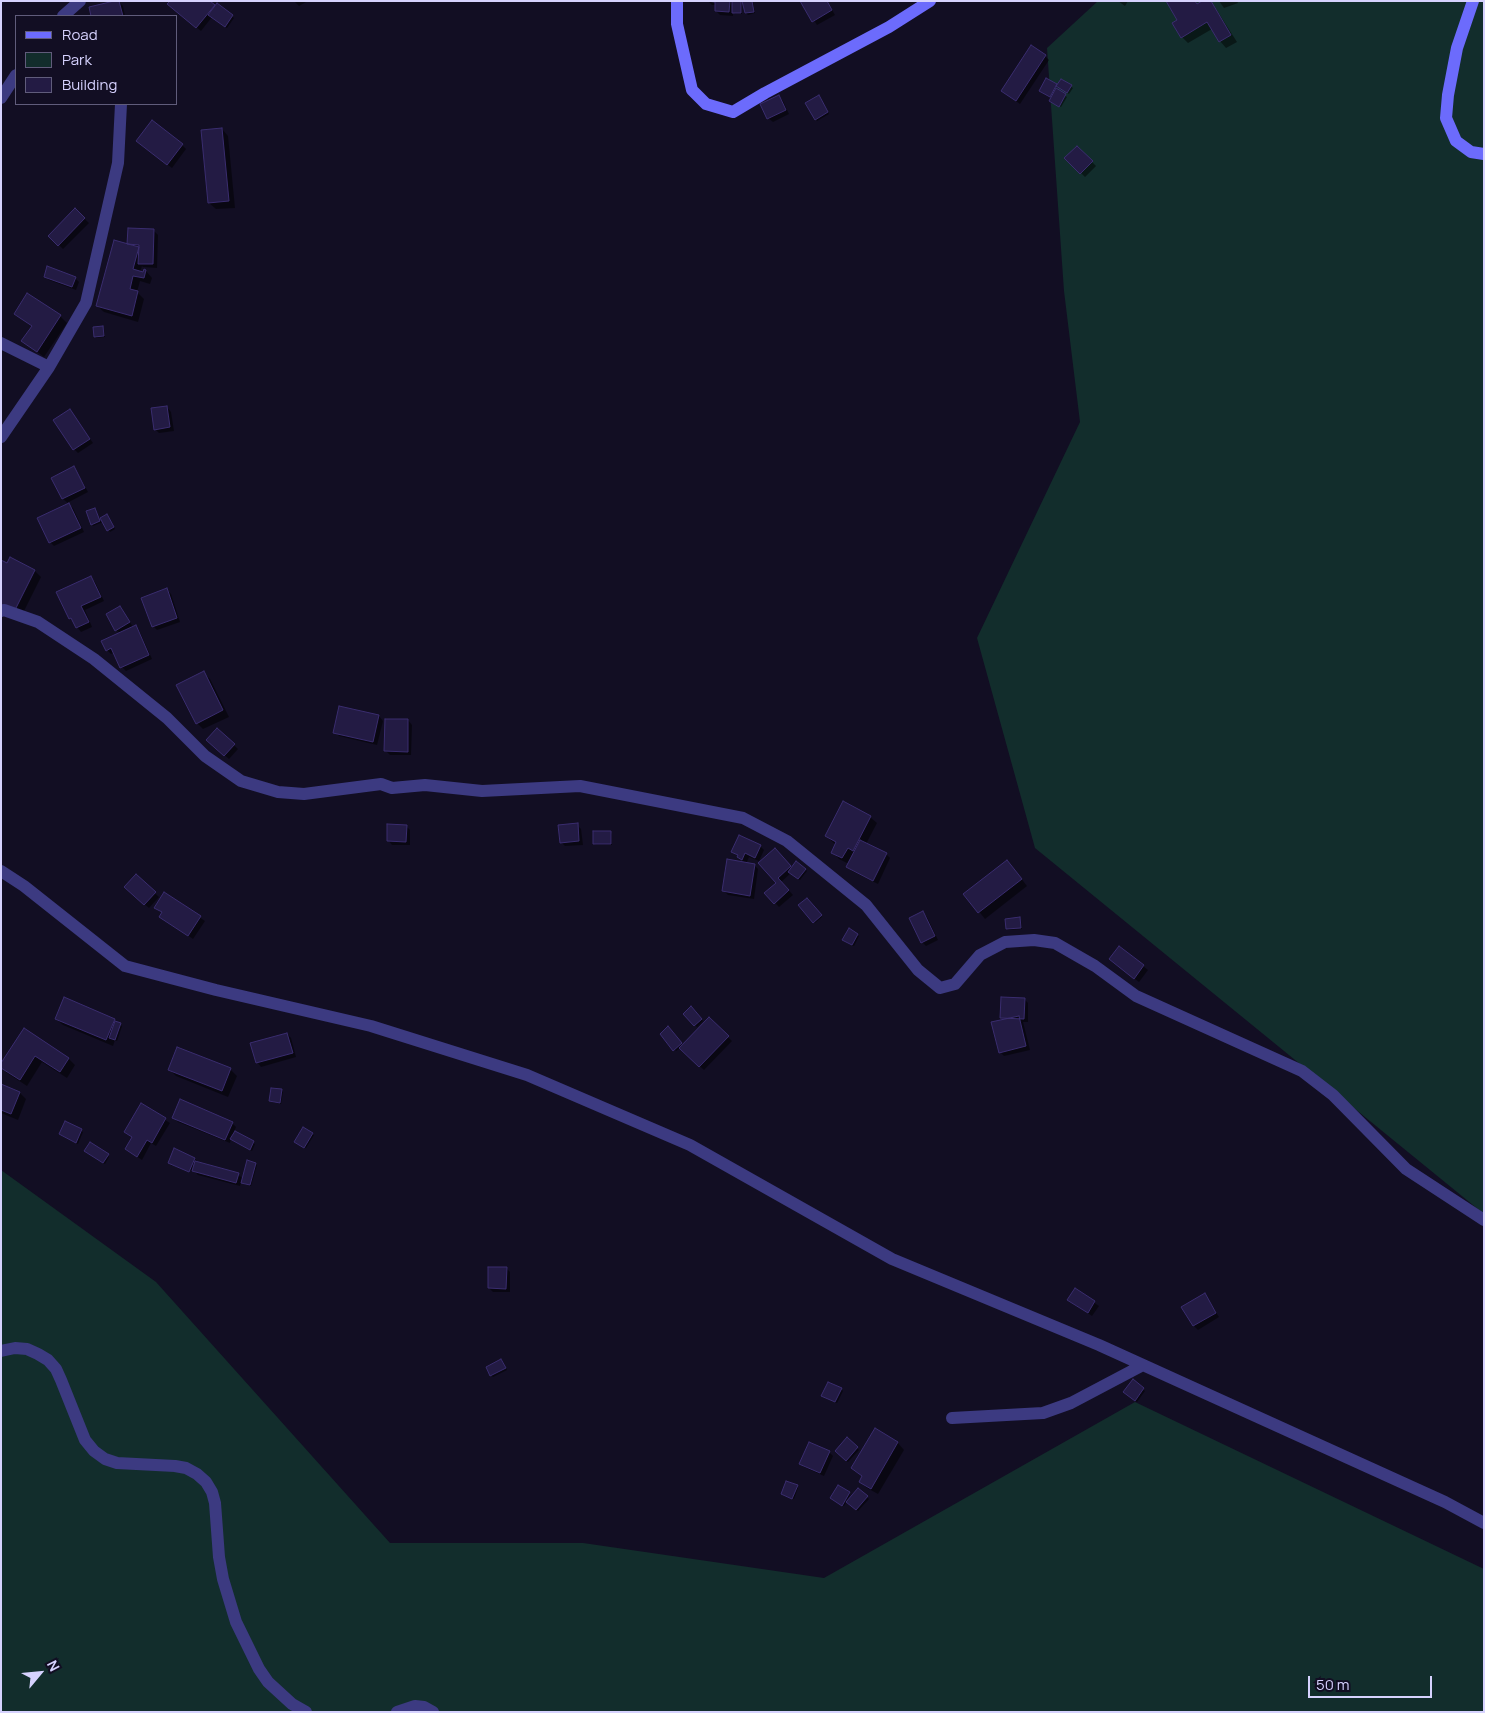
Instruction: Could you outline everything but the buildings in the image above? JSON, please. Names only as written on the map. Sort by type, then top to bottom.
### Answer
[{"type":"street","points":[[64,15],[80,1]]},
{"type":"street","points":[[678,1],[677,24],[692,90],[706,104],[733,112],[889,27],[930,1]]},
{"type":"street","points":[[1472,1],[1457,48],[1448,95],[1446,118],[1456,141],[1471,152],[1484,154]]},
{"type":"street","points":[[1,98],[15,77]]},
{"type":"street","points":[[1,437],[48,367],[86,303],[118,163],[121,105]]},
{"type":"street","points":[[1,343],[48,367]]},
{"type":"street","points":[[1,611],[4,610],[38,622],[94,659],[167,718],[205,756],[241,781],[278,792],[304,794],[381,784],[392,788],[425,785],[482,791],[580,786],[743,818],[787,841],[866,905],[918,970],[940,988],[955,984],[980,955],[1005,942],[1034,940],[1055,943],[1096,966],[1136,996],[1302,1071],[1333,1095],[1406,1169],[1484,1220]]},
{"type":"street","points":[[1,871],[24,886],[125,966],[216,990],[371,1026],[527,1075],[690,1145],[892,1259],[1144,1365],[1446,1502],[1484,1523]]},
{"type":"street","points":[[1,1351],[15,1348],[27,1350],[48,1360],[56,1369],[85,1440],[94,1451],[105,1459],[118,1463],[186,1468],[206,1482],[212,1492],[215,1504],[219,1558],[225,1587],[236,1622],[259,1669],[268,1682],[292,1704],[306,1712]]},
{"type":"street","points":[[952,1418],[1043,1413],[1071,1403],[1144,1365]]},
{"type":"street","points":[[397,1712],[415,1706],[433,1712]]},
{"type":"green space","points":[[1098,1],[1484,1],[1484,1214],[1035,848],[977,638],[1080,422],[1064,291],[1047,48]]},
{"type":"green space","points":[[1,1170],[156,1282],[390,1543],[583,1543],[824,1578],[1135,1402],[1484,1569],[1484,1712],[1,1712]]}]
